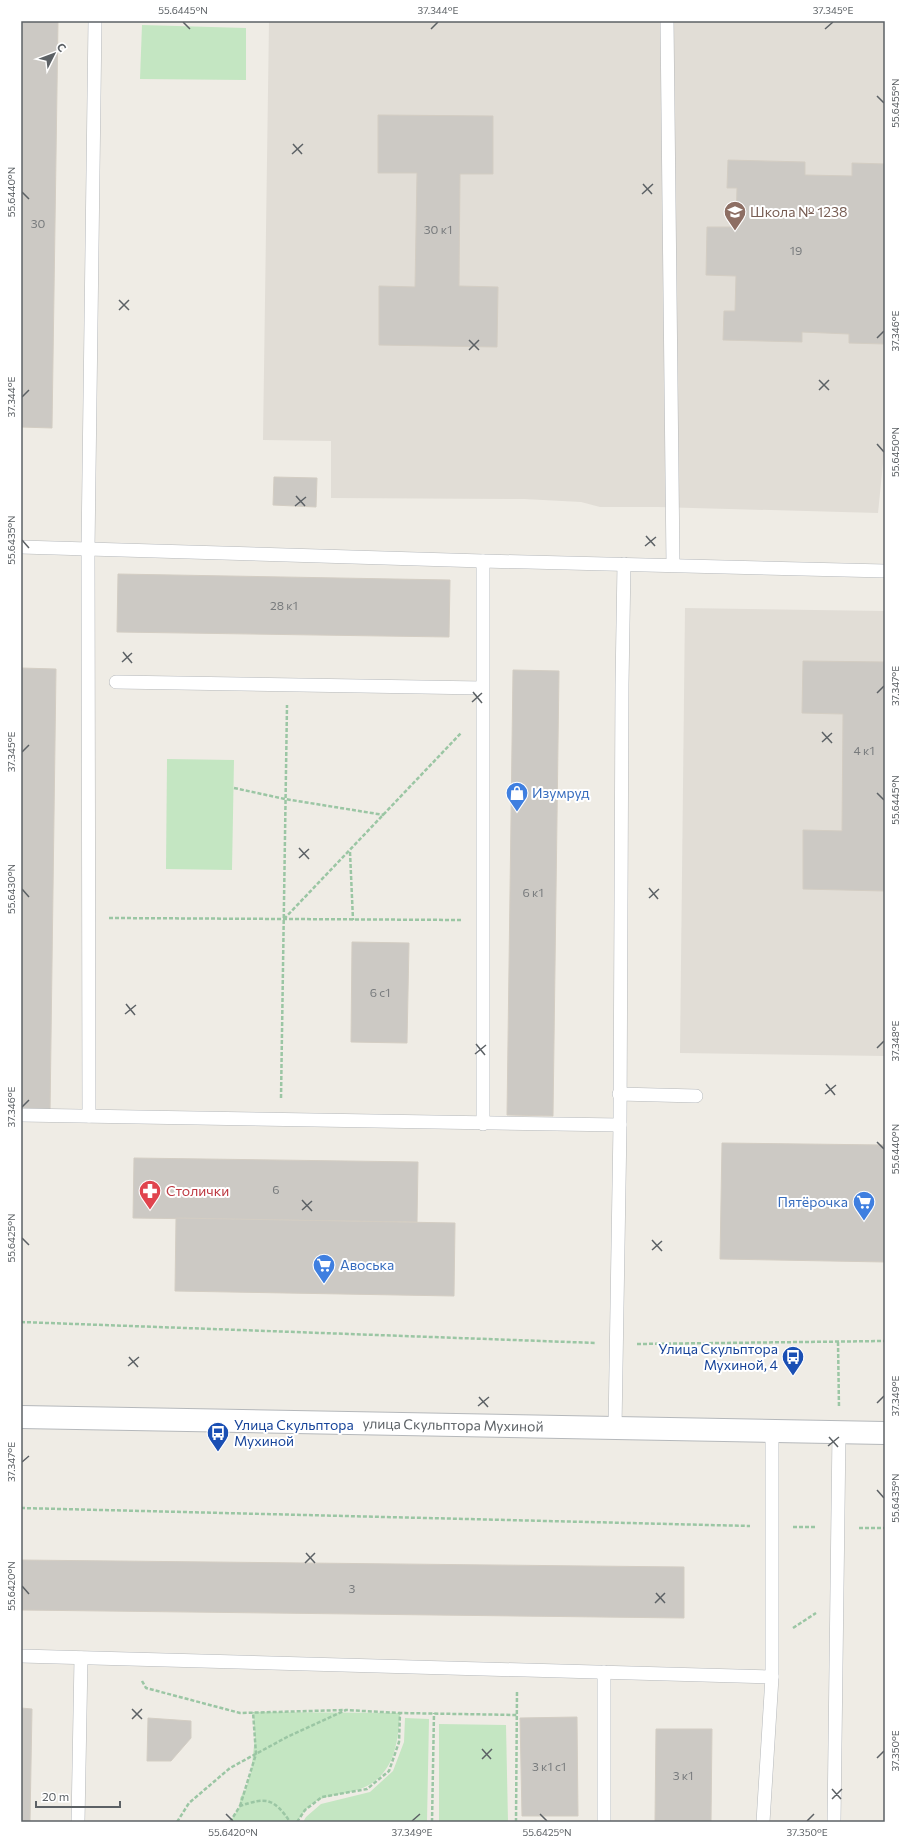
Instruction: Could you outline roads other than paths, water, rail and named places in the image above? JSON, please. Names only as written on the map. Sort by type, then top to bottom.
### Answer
[{"type":"street","name":"улица Скульптора Мухиной","points":[[21,1417],[885,1432]]},
{"type":"lane","points":[[89,1116],[88,549],[95,21]]},
{"type":"lane","points":[[667,21],[673,565]]},
{"type":"lane","points":[[21,547],[885,571]]},
{"type":"lane","points":[[483,561],[483,1124]]},
{"type":"lane","points":[[615,1428],[620,1125],[619,1094],[624,564]]},
{"type":"lane","points":[[116,682],[482,688]]},
{"type":"lane","points":[[619,1094],[696,1096]]},
{"type":"lane","points":[[21,1115],[483,1124],[620,1125]]},
{"type":"lane","points":[[763,1822],[772,1677],[772,1430]]},
{"type":"lane","points":[[834,1822],[839,1432]]},
{"type":"lane","points":[[21,1656],[772,1677]]},
{"type":"lane","points":[[78,1822],[81,1658]]},
{"type":"lane","points":[[604,1672],[604,1822]]},
{"type":"place","name":"Школа № 1238","points":[[735,232]]},
{"type":"place","name":"Изумруд","points":[[517,812]]},
{"type":"place","name":"Столички","points":[[150,1210]]},
{"type":"place","name":"Пятёрочка","points":[[864,1222]]},
{"type":"place","name":"Авоська","points":[[324,1284]]},
{"type":"place","name":"Улица Скульптора Мухиной, 4","points":[[793,1376]]},
{"type":"place","name":"Улица Скульптора Мухиной","points":[[218,1452]]}]
